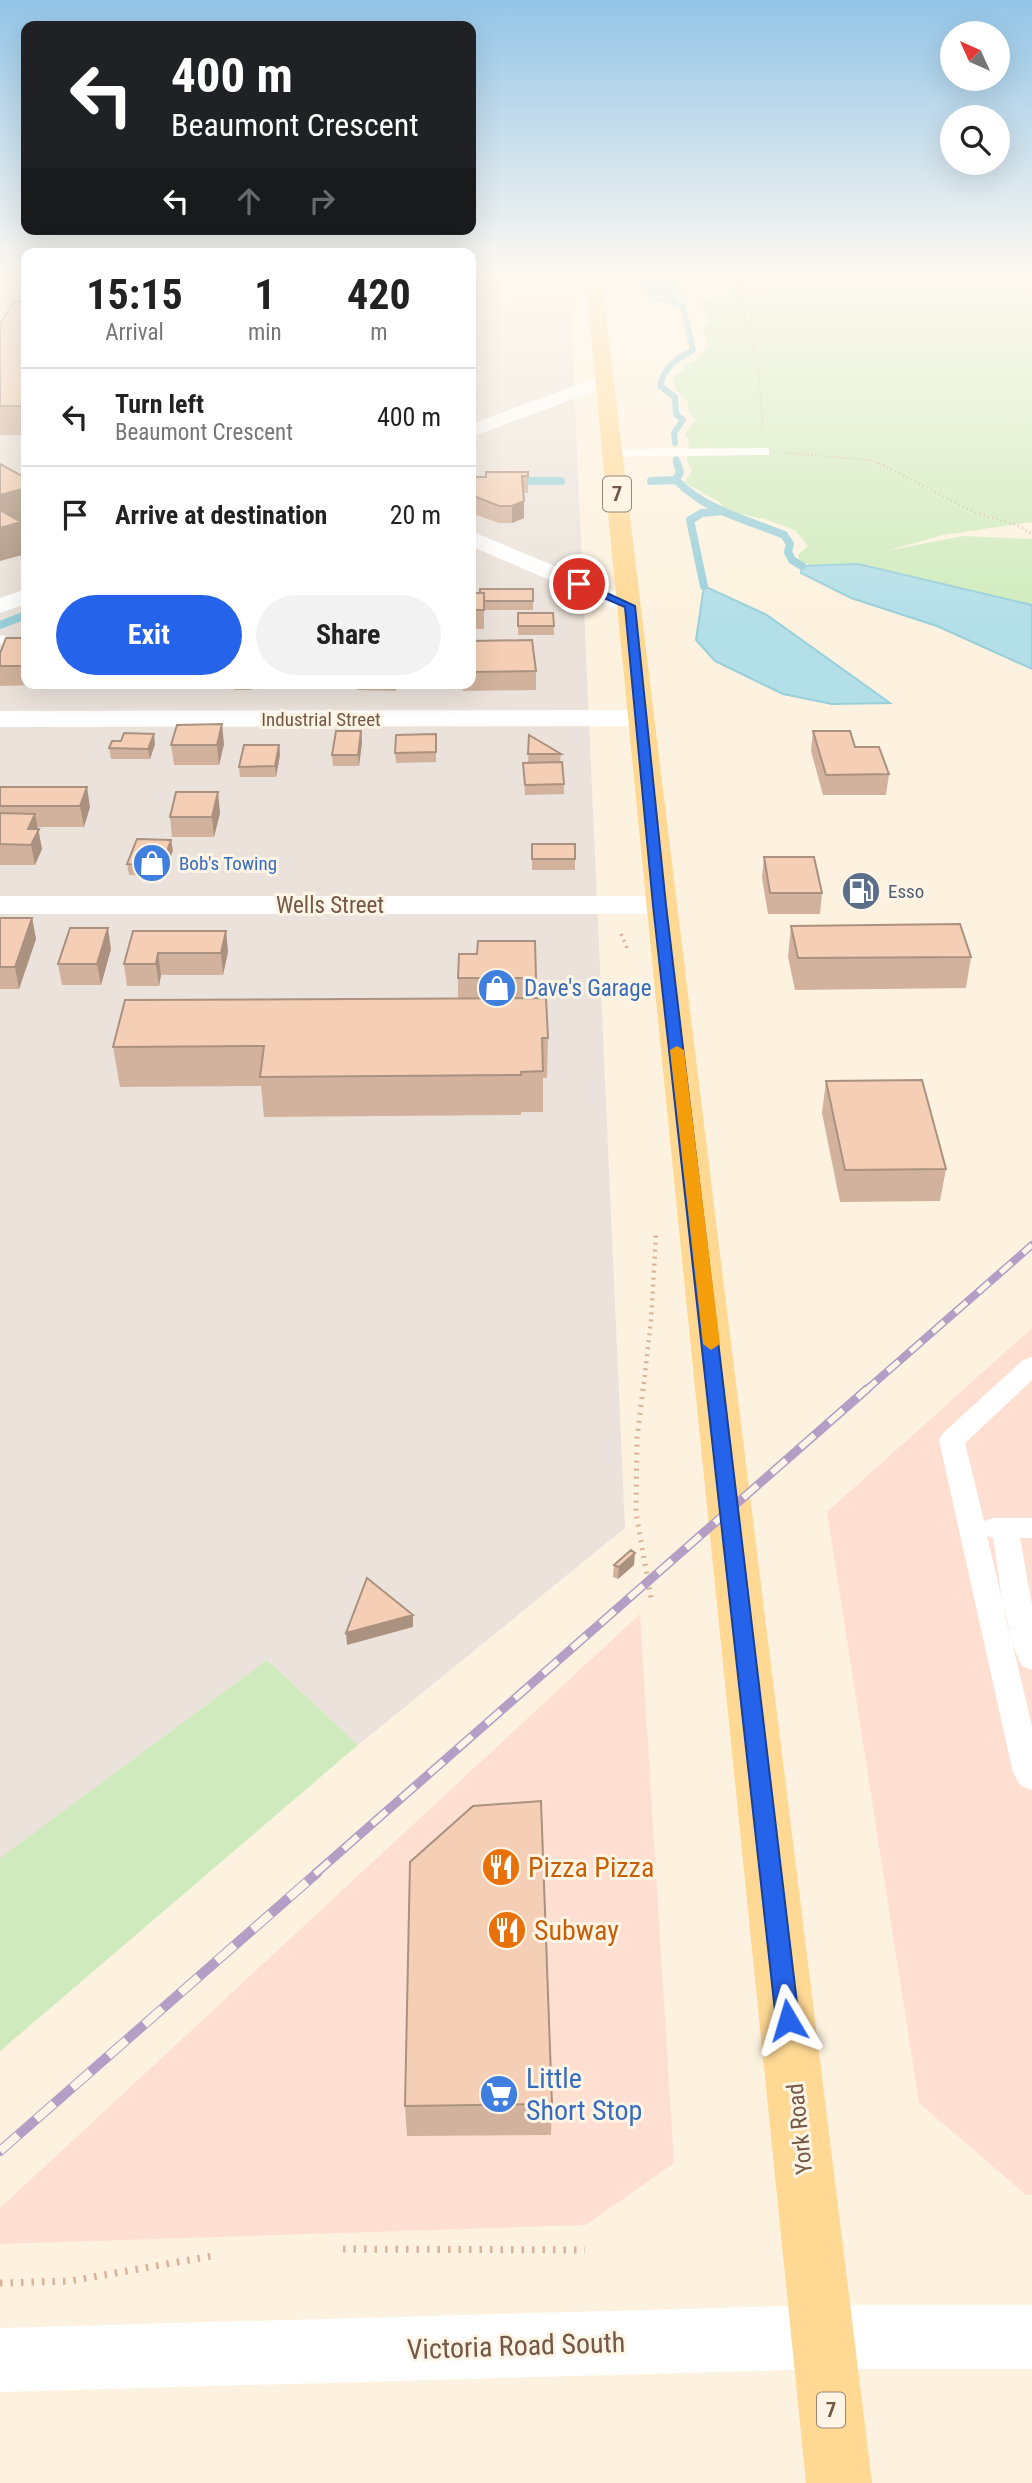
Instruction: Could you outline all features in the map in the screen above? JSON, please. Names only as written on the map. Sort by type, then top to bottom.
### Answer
[{"type":"main road","name":"York Road","points":[[605,389],[642,718],[640,917],[823,2337],[839,2483]]},
{"type":"street","points":[[476,429],[583,389]]},
{"type":"street","points":[[476,540],[630,606]]},
{"type":"street","points":[[0,606],[21,598]]},
{"type":"street","name":"Industrial Street","points":[[0,719],[642,718]]},
{"type":"street","name":"Wells Street","points":[[0,905],[640,917]]},
{"type":"street","name":"Victoria Road South","points":[[0,2360],[823,2337],[1032,2337]]},
{"type":"lane","points":[[612,453],[765,452]]},
{"type":"lane","points":[[1032,1366],[952,1440],[1027,1773],[1032,1777]]},
{"type":"lane","points":[[972,1529],[1019,1528],[1019,1610],[1032,1658]]},
{"type":"path","points":[[760,389],[765,452],[869,460],[905,474],[974,512],[1019,526],[1032,534]]},
{"type":"path","points":[[634,962],[640,917]]},
{"type":"path","points":[[651,1598],[636,1513],[637,1438],[651,1321],[657,1226]]},
{"type":"path","points":[[343,2249],[585,2250]]},
{"type":"path","points":[[0,2283],[70,2281],[212,2256]]},
{"type":"shaded area","points":[[0,389],[21,389],[21,689],[476,689],[476,389],[574,389],[625,1528],[358,1745],[267,1660],[0,1858]]},
{"type":"shaded area","points":[[1032,1328],[1032,2195],[1026,2195],[919,2103],[827,1512]]},
{"type":"shaded area","points":[[640,1614],[674,2163],[586,2225],[0,2244],[0,2208]]},
{"type":"green space","points":[[675,389],[1032,389],[1032,522],[943,535],[886,551],[963,536],[1032,539],[1032,605],[858,564],[810,565],[800,561],[798,555],[808,546],[795,530],[765,519],[725,511],[721,503],[684,482],[692,472],[687,460],[689,439],[685,435],[696,419],[689,413],[688,401]]},
{"type":"green space","points":[[267,1660],[358,1745],[0,2051],[0,1858]]},
{"type":"water","points":[[858,564],[1032,605],[1032,669],[937,626],[851,598],[801,573],[802,566]]},
{"type":"water","points":[[704,586],[767,615],[890,703],[832,704],[783,694],[715,661],[696,640]]},
{"type":"building","points":[[0,389],[21,389],[21,406],[0,406]]},
{"type":"building","points":[[0,464],[21,475],[21,489],[0,495]]},
{"type":"building","points":[[486,472],[528,472],[528,476],[522,476],[524,501],[512,506],[499,506],[476,497],[476,477],[486,477]]},
{"type":"building","points":[[0,510],[21,522],[0,528]]},
{"type":"building","points":[[480,589],[533,589],[533,601],[484,601],[484,593],[480,593]]},
{"type":"building","points":[[476,593],[484,593],[484,610],[476,610]]},
{"type":"building","points":[[518,613],[553,613],[554,626],[518,626]]},
{"type":"building","points":[[6,638],[21,638],[21,666],[0,666],[1,651]]},
{"type":"building","points":[[532,640],[536,671],[476,672],[476,641]]},
{"type":"building","points":[[222,724],[217,745],[171,745],[177,725]]},
{"type":"building","points":[[336,731],[361,731],[358,755],[332,755]]},
{"type":"building","points":[[813,731],[850,731],[855,747],[879,747],[889,774],[826,775]]},
{"type":"building","points":[[124,733],[154,734],[148,749],[109,748],[112,741],[121,741]]},
{"type":"building","points":[[436,734],[436,752],[395,753],[396,735]]},
{"type":"building","points":[[529,735],[561,754],[528,754]]},
{"type":"building","points":[[244,745],[279,745],[275,766],[239,767]]},
{"type":"building","points":[[562,762],[564,784],[525,785],[523,763]]},
{"type":"building","points":[[0,787],[87,787],[80,806],[0,806]]},
{"type":"building","points":[[176,792],[218,792],[212,817],[170,817]]},
{"type":"building","points":[[0,813],[35,814],[28,829],[39,829],[31,845],[0,844]]},
{"type":"building","points":[[137,839],[171,840],[162,865],[127,864]]},
{"type":"building","points":[[532,844],[575,844],[575,859],[532,859]]},
{"type":"building","points":[[764,857],[814,857],[822,893],[770,893]]},
{"type":"building","points":[[0,918],[32,918],[15,967],[0,967]]},
{"type":"building","points":[[960,924],[971,957],[798,958],[791,926]]},
{"type":"building","points":[[70,928],[108,928],[97,964],[58,964]]},
{"type":"building","points":[[133,931],[226,931],[221,953],[158,953],[156,964],[124,964]]},
{"type":"building","points":[[478,941],[535,941],[536,978],[458,978],[459,954],[477,954]]},
{"type":"building","points":[[546,998],[548,1038],[542,1038],[543,1071],[521,1072],[521,1075],[260,1077],[264,1046],[113,1047],[125,1000]]},
{"type":"building","points":[[922,1080],[946,1169],[845,1170],[826,1081]]},
{"type":"building","points":[[631,1550],[635,1553],[619,1567],[614,1565]]},
{"type":"building","points":[[367,1578],[413,1615],[346,1633]]},
{"type":"building","points":[[541,1801],[552,2104],[405,2106],[410,1862],[473,1806]]},
{"type":"waterway","points":[[664,389],[675,397],[676,414],[683,420],[674,433],[675,443]]},
{"type":"waterway","points":[[676,459],[678,465]]},
{"type":"waterway","points":[[676,480],[680,472],[677,463]]},
{"type":"waterway","points":[[651,481],[676,480]]},
{"type":"waterway","points":[[676,480],[713,507],[784,535],[790,544],[788,552],[792,560],[802,566]]},
{"type":"waterway","points":[[513,481],[561,481]]},
{"type":"waterway","points":[[704,586],[690,520],[702,513],[721,511]]},
{"type":"waterway","points":[[0,625],[21,617]]},
{"type":"railway","points":[[865,1391],[1032,1245]]},
{"type":"railway","points":[[315,1874],[867,1389]]},
{"type":"railway","points":[[0,2151],[317,1873]]},
{"type":"slow traffic","points":[[677,1050],[711,1344]]},
{"type":"place","name":"Bob's Towing","points":[[152,863]]},
{"type":"place","name":"Esso","points":[[861,891]]},
{"type":"place","name":"Dave's Garage","points":[[497,988]]},
{"type":"place","name":"Pizza Pizza","points":[[501,1867]]},
{"type":"place","name":"Subway","points":[[507,1930]]},
{"type":"place","name":"Little Short Stop","points":[[499,2094]]},
{"type":"route","points":[[579,584],[630,606],[660,905],[788,2020]]}]
